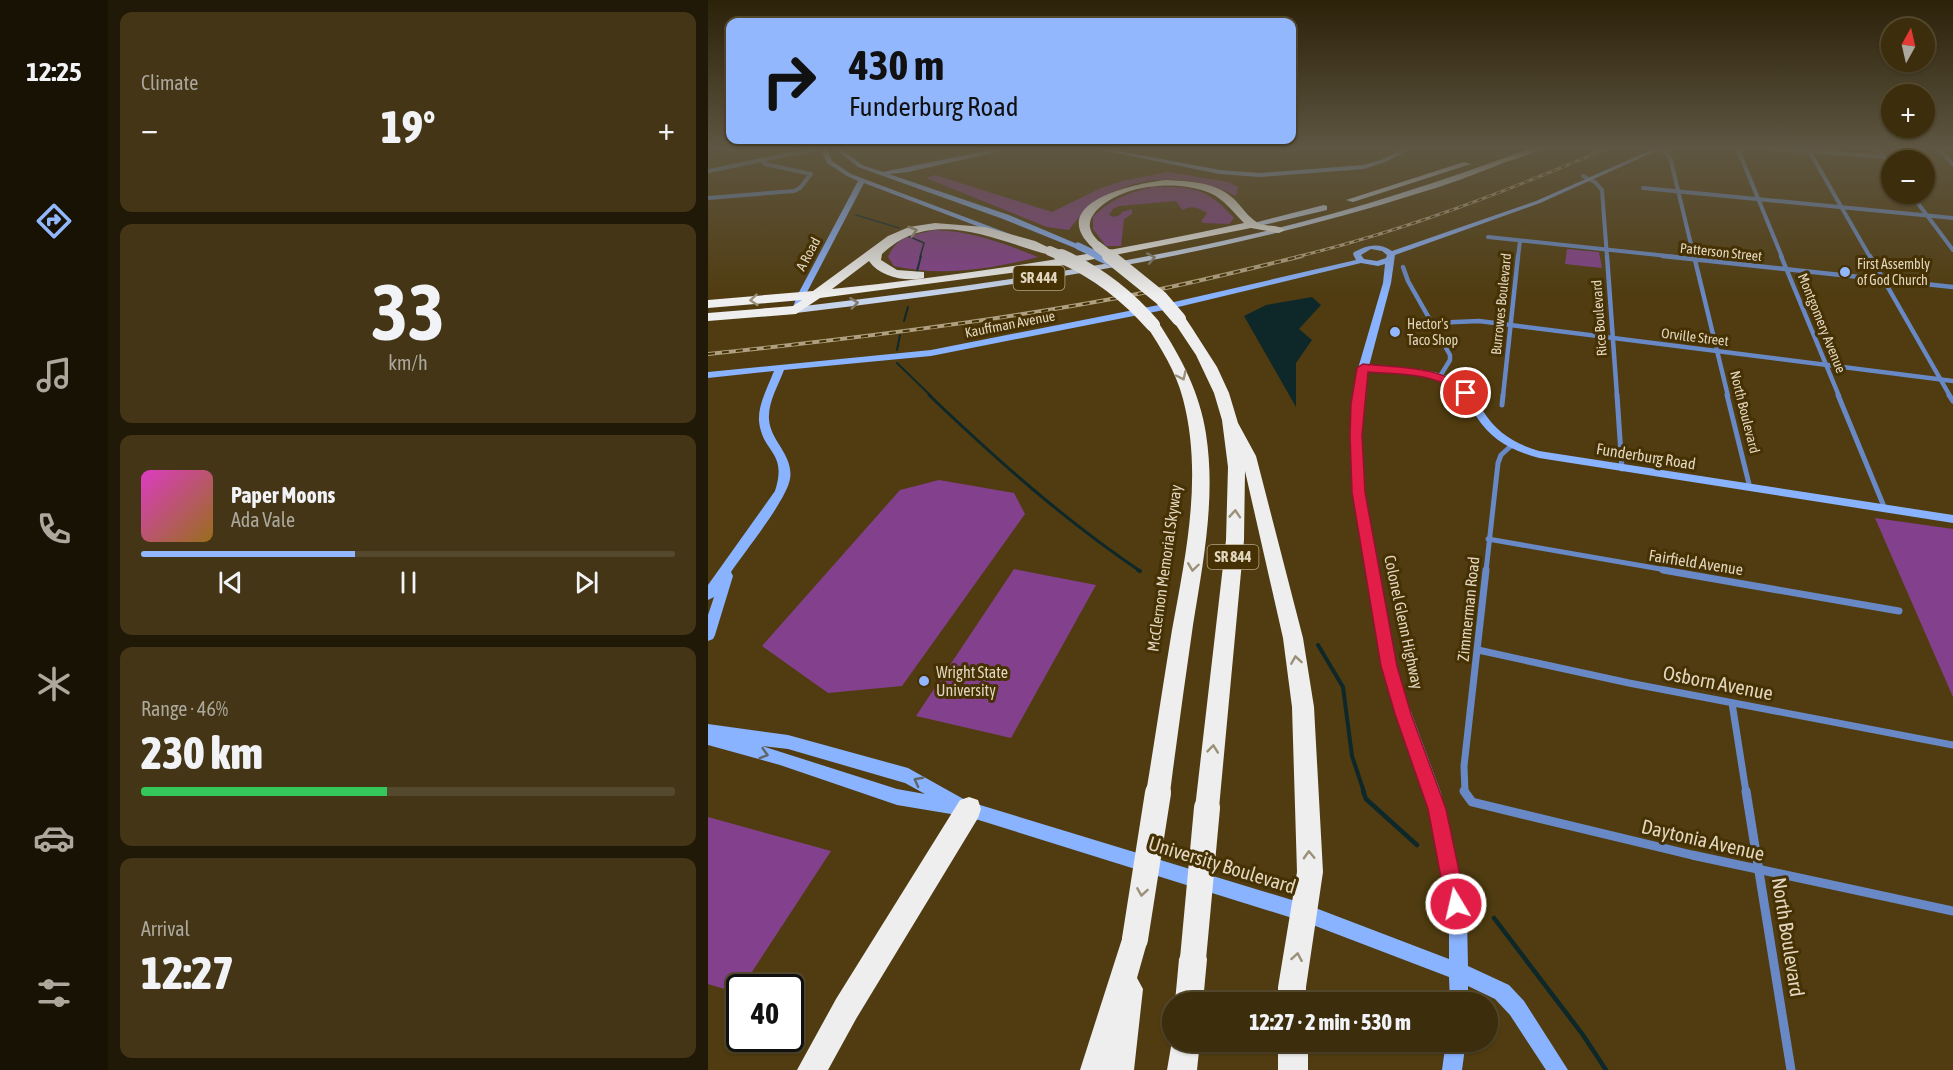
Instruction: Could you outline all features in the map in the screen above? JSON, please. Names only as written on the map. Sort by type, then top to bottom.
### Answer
[{"type":"highway","points":[[1110,197],[1091,210],[1084,220],[1084,229],[1098,246],[1124,269]]},
{"type":"highway","points":[[1224,197],[1251,225],[1279,230]]},
{"type":"highway","points":[[796,310],[885,244],[905,233],[938,225],[961,226],[1016,238]]},
{"type":"highway","name":"SR 444","points":[[708,304],[949,280],[1065,262],[1251,225]]},
{"type":"highway","name":"McClernon Memorial Skyway","points":[[1016,238],[1050,251],[1103,278],[1126,295],[1153,325],[1169,350],[1188,390],[1198,428],[1202,471],[1193,569],[1135,939],[1119,1070]]},
{"type":"highway","points":[[885,244],[876,253],[876,263],[884,270],[905,275],[971,274],[1065,262]]},
{"type":"highway","name":"SR 844","points":[[1124,269],[1161,298],[1202,350],[1220,386],[1230,422],[1237,490],[1232,570],[1190,992]]},
{"type":"highway","name":"SR 444","points":[[708,317],[796,310]]},
{"type":"highway","points":[[1230,422],[1248,456],[1255,477],[1293,638],[1303,706],[1310,872],[1292,992]]},
{"type":"highway","points":[[812,1070],[846,1009],[969,809]]},
{"type":"highway","points":[[1095,1070],[1135,939]]},
{"type":"highway","points":[[1182,1070],[1184,1052]]},
{"type":"highway","points":[[1293,1052],[1293,1070]]},
{"type":"main road","name":"SR 444","points":[[1251,225],[1360,197]]},
{"type":"main road","name":"SR 444","points":[[796,310],[1017,282],[1133,261],[1279,230],[1396,197]]},
{"type":"street","name":"A Road","points":[[796,310],[801,296],[853,197]]},
{"type":"street","name":"McClernon Memorial Skyway","points":[[908,197],[1016,238]]},
{"type":"street","name":"SR 844","points":[[947,197],[1078,246],[1124,269]]},
{"type":"street","points":[[1381,248],[1416,240],[1534,197]]},
{"type":"street","points":[[1381,248],[1391,257],[1548,197]]},
{"type":"street","name":"Rice Boulevard","points":[[1602,197],[1622,469]]},
{"type":"street","name":"North Boulevard","points":[[1679,197],[1750,488]]},
{"type":"street","points":[[1728,197],[1953,218]]},
{"type":"street","name":"Montgomery Avenue","points":[[1758,197],[1885,509]]},
{"type":"street","points":[[1835,197],[1953,402]]},
{"type":"street","points":[[1919,204],[1953,250]]},
{"type":"street","name":"Patterson Street","points":[[1488,237],[1953,287]]},
{"type":"street","name":"Burrowes Boulevard","points":[[1502,405],[1520,241]]},
{"type":"street","name":"Kauffman Avenue","points":[[1313,271],[1366,248],[1381,248]]},
{"type":"street","points":[[1358,252],[1357,258],[1387,283]]},
{"type":"street","name":"Kauffman Avenue","points":[[708,375],[931,353],[1197,300],[1313,271],[1365,263],[1382,264],[1391,257]]},
{"type":"street","name":"Colonel Glenn Highway","points":[[1391,257],[1387,283],[1363,368],[1357,404],[1358,492],[1393,682],[1442,825],[1454,889],[1460,940],[1459,992]]},
{"type":"street","points":[[1403,267],[1450,355],[1450,360],[1439,378]]},
{"type":"street","name":"Orville Street","points":[[1433,323],[1466,320],[1953,381]]},
{"type":"street","points":[[708,595],[780,492],[785,480],[786,467],[767,431],[764,419],[780,368]]},
{"type":"street","name":"Funderburg Road","points":[[1363,368],[1439,378],[1459,387],[1473,402],[1497,437],[1512,445],[1549,457],[1953,519]]},
{"type":"street","name":"Zimmerman Road","points":[[1463,780],[1498,463],[1512,445]]},
{"type":"street","name":"Fairfield Avenue","points":[[1488,539],[1899,611]]},
{"type":"street","points":[[708,635],[725,579],[742,547]]},
{"type":"street","name":"Osborn Avenue","points":[[1478,650],[1546,666],[1953,745]]},
{"type":"street","name":"North Boulevard","points":[[1732,703],[1791,1070]]},
{"type":"street","name":"University Boulevard","points":[[708,731],[788,742],[908,776],[969,809]]},
{"type":"street","name":"University Boulevard","points":[[708,738],[897,797],[969,809],[1305,913],[1460,972],[1502,992],[1517,1008],[1558,1070]]},
{"type":"street","name":"Daytonia Avenue","points":[[1463,780],[1463,792],[1472,802],[1759,870],[1953,911]]},
{"type":"street","points":[[1452,1070],[1454,1052]]},
{"type":"shaded area","points":[[973,197],[1004,197],[1052,212],[1083,197],[1103,197],[1069,230],[1047,227]]},
{"type":"shaded area","points":[[1210,197],[1234,218],[1229,224],[1204,223],[1201,222],[1207,213],[1195,207],[1182,210],[1176,201],[1119,206],[1109,215],[1114,217],[1132,209],[1132,214],[1124,219],[1121,246],[1106,246],[1093,229],[1093,217],[1120,198]]},
{"type":"shaded area","points":[[934,230],[974,235],[1038,257],[966,270],[930,271],[894,266],[888,257],[896,244],[912,235]]},
{"type":"shaded area","points":[[1567,249],[1599,252],[1602,268],[1565,264]]},
{"type":"shaded area","points":[[939,480],[1014,493],[1025,514],[902,686],[828,693],[762,646],[900,490]]},
{"type":"shaded area","points":[[1875,518],[1953,529],[1953,697]]},
{"type":"shaded area","points":[[1014,569],[1096,585],[1011,738],[916,716]]},
{"type":"shaded area","points":[[708,817],[831,851],[751,974],[726,974],[726,989],[708,984]]},
{"type":"water","points":[[1312,297],[1321,305],[1299,329],[1312,340],[1296,363],[1296,407],[1244,316],[1266,305]]},
{"type":"waterway","points":[[856,215],[899,228]]},
{"type":"waterway","points":[[908,236],[924,243],[920,257]]},
{"type":"waterway","points":[[917,271],[921,256]]},
{"type":"waterway","points":[[904,321],[908,307]]},
{"type":"waterway","points":[[897,350],[900,335]]},
{"type":"waterway","points":[[897,363],[931,396]]},
{"type":"waterway","points":[[929,395],[1031,487],[1084,531],[1140,571],[1138,570]]},
{"type":"waterway","points":[[1318,645],[1343,687],[1352,756],[1364,792]]},
{"type":"waterway","points":[[1363,791],[1366,799],[1417,845]]},
{"type":"waterway","points":[[1494,918],[1583,1035],[1606,1070]]},
{"type":"railway","points":[[1296,257],[1376,235],[1486,197]]},
{"type":"railway","points":[[708,354],[907,331],[1056,309],[1155,290],[1302,256]]},
{"type":"place","name":"First Assembly of God Church","points":[[1845,272]]},
{"type":"place","name":"Hector's Taco Shop","points":[[1395,332]]},
{"type":"place","name":"Wright State University","points":[[924,681]]},
{"type":"route","points":[[1456,904],[1442,825],[1416,746],[1408,729],[1389,666],[1358,492],[1356,435],[1357,404],[1363,368],[1428,375],[1449,382],[1466,393]]}]
